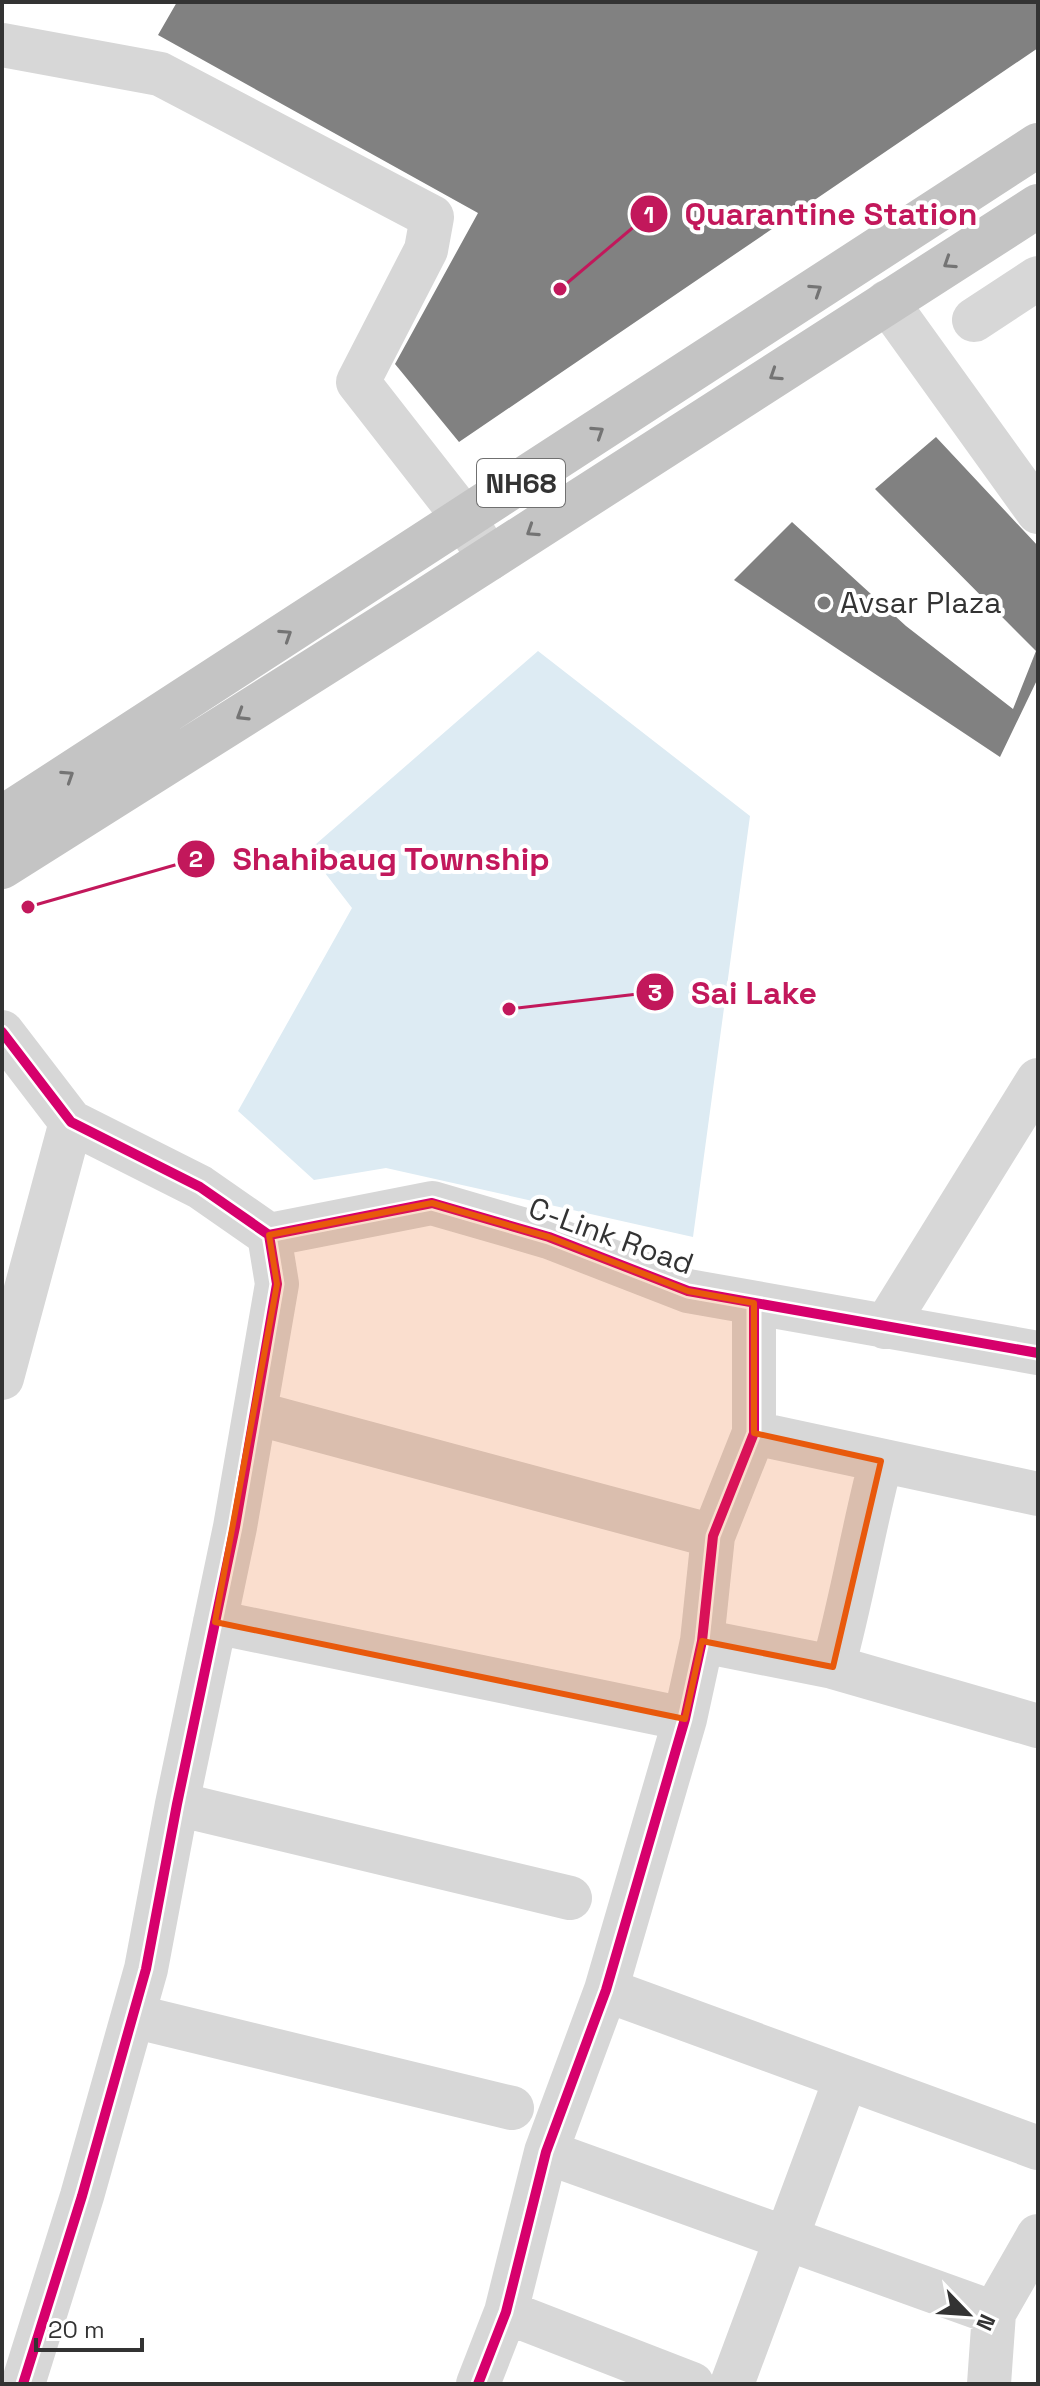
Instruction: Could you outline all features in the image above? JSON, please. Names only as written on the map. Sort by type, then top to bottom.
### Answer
[{"type":"highway","name":"NH68","points":[[2,818],[1038,145]]},
{"type":"highway","name":"NH68","points":[[2,867],[1038,206]]},
{"type":"street","points":[[2,45],[160,74],[432,217],[426,250],[358,382],[465,519],[489,559]]},
{"type":"street","points":[[974,320],[1038,278]]},
{"type":"street","points":[[887,302],[1038,512]]},
{"type":"street","points":[[2,1032],[71,1122],[200,1187],[269,1235],[277,1284],[255,1413],[146,1969],[82,2196],[23,2384]]},
{"type":"street","points":[[885,1327],[1038,1080]]},
{"type":"street","points":[[2,1378],[71,1122]]},
{"type":"street","name":"C-Link Road","points":[[269,1235],[432,1203],[549,1237],[688,1291],[1038,1353]]},
{"type":"street","points":[[478,2384],[506,2312],[546,2152],[606,1990],[685,1719],[702,1641],[713,1536],[754,1433],[754,1303]]},
{"type":"street","points":[[255,1413],[713,1536]]},
{"type":"street","points":[[754,1433],[1038,1494]]},
{"type":"street","points":[[833,1667],[848,1615],[881,1461]]},
{"type":"street","points":[[215,1622],[685,1719]]},
{"type":"street","points":[[702,1641],[833,1667],[1038,1726]]},
{"type":"street","points":[[177,1804],[570,1898]]},
{"type":"street","points":[[606,1990],[1038,2148]]},
{"type":"street","points":[[133,2016],[512,2108]]},
{"type":"street","points":[[732,2384],[846,2078]]},
{"type":"street","points":[[546,2152],[994,2313]]},
{"type":"street","points":[[989,2384],[994,2313],[1038,2236]]},
{"type":"street","points":[[506,2312],[692,2384]]},
{"type":"highlighted area","points":[[432,1203],[549,1237],[688,1291],[754,1303],[754,1433],[881,1461],[833,1667],[702,1641],[685,1719],[215,1622],[277,1284],[269,1235]]},
{"type":"shaded area","points":[[538,651],[750,816],[693,1237],[386,1168],[314,1180],[238,1111],[352,908],[308,851]]},
{"type":"building","points":[[177,2],[1038,2],[1038,48],[459,442],[395,364],[478,213],[158,35]]},
{"type":"building","name":"Avsar Plaza","points":[[936,437],[1038,546],[1038,678],[1000,757],[734,580],[792,522],[906,626],[1013,709],[1036,651],[875,489]]},
{"type":"cycle path","points":[[2,1032],[71,1122],[200,1187],[269,1235],[432,1203],[549,1237],[688,1291],[1038,1353]]},
{"type":"cycle path","points":[[23,2384],[82,2196],[146,1969],[235,1527],[277,1284],[269,1235]]},
{"type":"cycle path","points":[[478,2384],[506,2312],[546,2152],[606,1990],[685,1719],[702,1641],[713,1536],[754,1433],[754,1303]]},
{"type":"place","name":"Quarantine Station","points":[[560,289]]},
{"type":"place","name":"Avsar Plaza","points":[[824,603]]},
{"type":"place","name":"Shahibaug Township","points":[[28,907]]},
{"type":"place","name":"Sai Lake","points":[[509,1009]]}]
